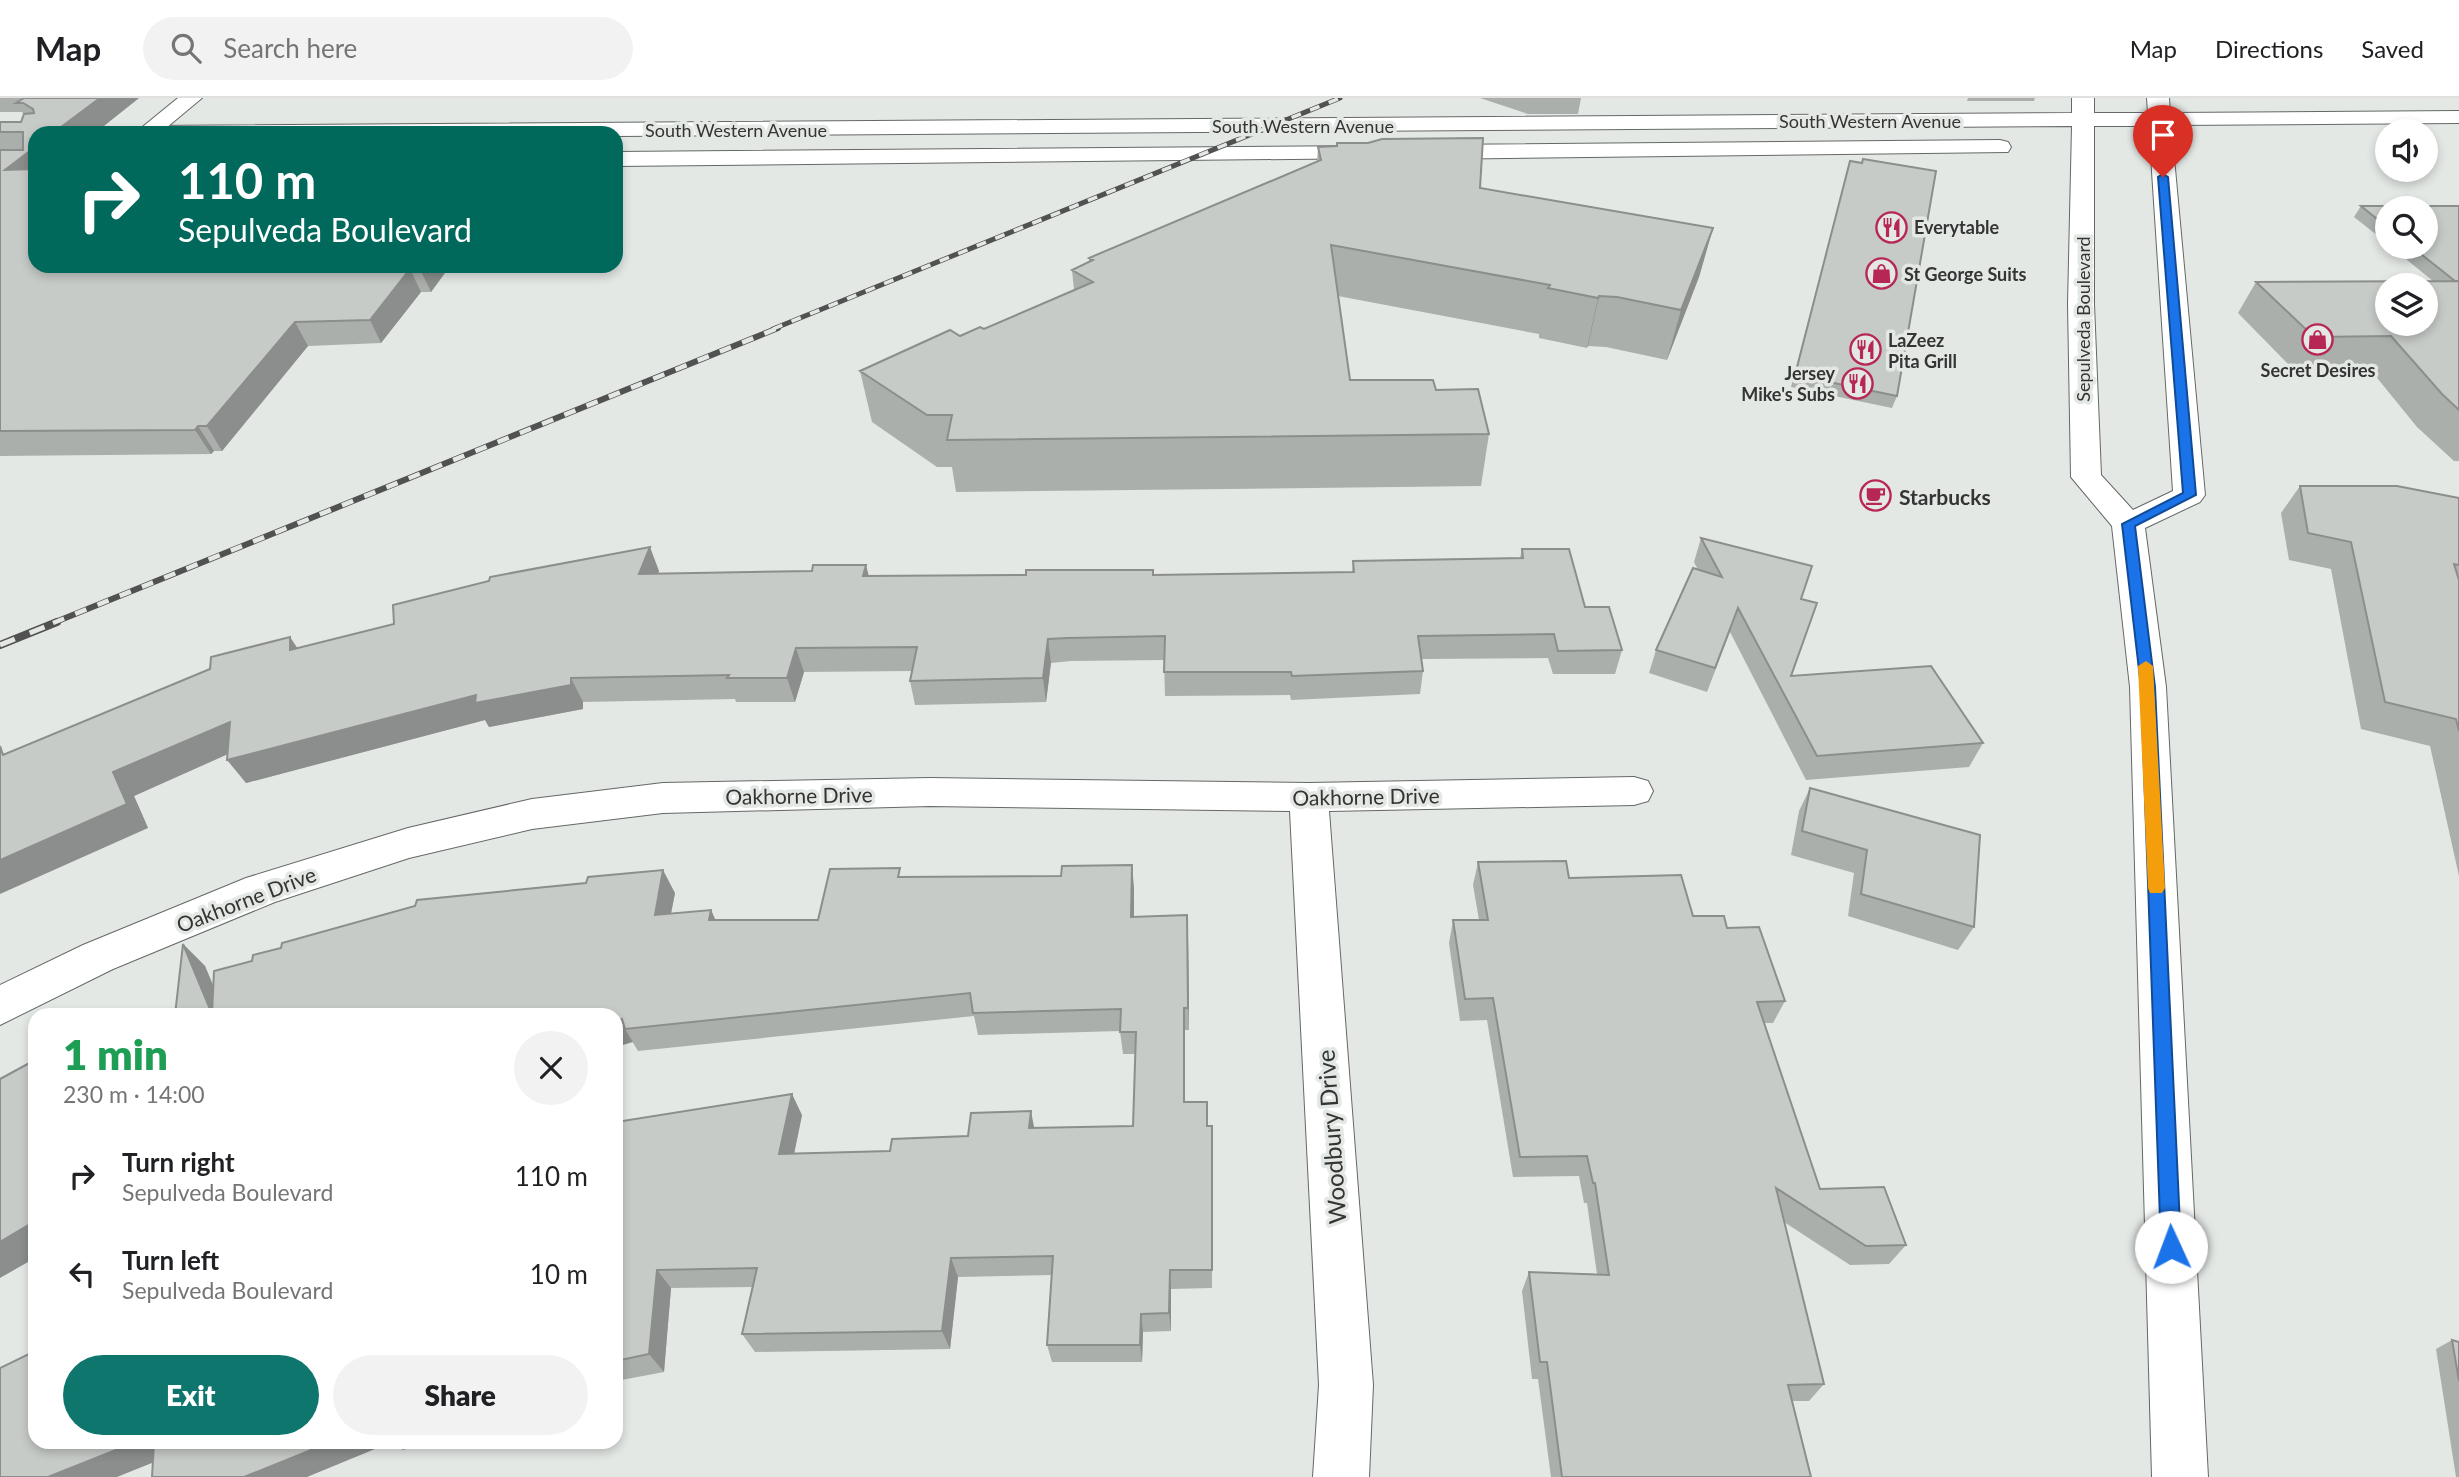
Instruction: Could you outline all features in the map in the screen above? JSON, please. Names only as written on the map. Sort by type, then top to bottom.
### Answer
[{"type":"main road","points":[[156,126],[191,98]]},
{"type":"main road","name":"South Western Avenue","points":[[623,133],[2084,132],[2459,117]]},
{"type":"main road","points":[[2160,131],[2189,495],[2128,524],[2148,687],[2180,1477]]},
{"type":"main road","name":"Sepulveda Boulevard","points":[[2084,132],[2081,304],[2086,477],[2128,524]]},
{"type":"main road","name":"South Western Avenue","points":[[623,159],[2026,147]]},
{"type":"main road","name":"Oakhorne Drive","points":[[0,1006],[98,957],[261,890],[408,843],[533,814],[663,798],[930,792],[1309,797],[1634,791]]},
{"type":"main road","name":"Woodbury Drive","points":[[1309,797],[1346,1385],[1341,1477]]},
{"type":"building","points":[[24,98],[100,98],[62,126],[28,126],[28,152],[5,170],[28,169],[28,273],[407,273],[370,320],[295,322],[207,426],[198,426],[195,430],[0,431],[0,150],[23,150],[23,132],[0,132],[0,122],[21,122],[24,114],[34,113],[33,109],[23,103],[16,103]]},
{"type":"building","points":[[1483,138],[1480,188],[1713,228],[1681,310],[1617,297],[1598,298],[1548,288],[1550,285],[1331,245],[1350,380],[1433,380],[1436,390],[1478,389],[1489,434],[947,440],[952,415],[927,415],[860,371],[950,330],[960,336],[980,327],[984,329],[1093,282],[1072,270],[1093,260],[1089,258],[1321,160],[1318,147],[1337,146],[1337,143],[1368,143],[1382,139]]},
{"type":"building","points":[[1863,159],[1936,171],[1897,396],[1795,375],[1850,161],[1862,163]]},
{"type":"building","points":[[2361,206],[2375,206],[2375,217]]},
{"type":"building","points":[[2438,206],[2459,206],[2459,281],[2455,281],[2427,259],[2438,259]]},
{"type":"building","points":[[2375,281],[2375,336],[2391,336],[2314,337],[2256,282]]},
{"type":"building","points":[[2438,281],[2459,281],[2459,410],[2391,336],[2438,336]]},
{"type":"building","points":[[2300,486],[2397,486],[2459,498],[2459,565],[2454,564],[2459,580],[2459,731],[2456,719],[2385,702],[2351,542],[2308,533]]},
{"type":"building","points":[[1701,538],[1812,566],[1801,599],[1817,603],[1791,676],[1931,666],[1983,743],[1817,756],[1738,608],[1715,668],[1656,650],[1693,568],[1722,577]]},
{"type":"building","points":[[650,547],[639,574],[812,571],[813,565],[866,565],[863,576],[1026,575],[1026,570],[1153,570],[1153,575],[1354,572],[1353,561],[1523,558],[1522,549],[1569,549],[1585,607],[1609,607],[1622,650],[1558,651],[1554,634],[1418,636],[1423,671],[1292,676],[1291,672],[1164,672],[1165,636],[1068,638],[1048,639],[1043,678],[910,681],[917,647],[796,648],[787,678],[727,678],[729,675],[571,678],[571,685],[475,703],[476,695],[227,760],[230,722],[113,772],[127,804],[0,860],[0,746],[3,755],[210,669],[211,657],[290,637],[290,650],[394,624],[393,605],[489,581],[490,577]]},
{"type":"building","points":[[1810,788],[1980,835],[1974,927],[1861,894],[1867,850],[1802,831]]},
{"type":"building","points":[[1566,861],[1569,878],[1681,875],[1693,916],[1724,916],[1727,928],[1759,927],[1785,1001],[1757,1002],[1820,1189],[1884,1187],[1906,1245],[1866,1246],[1776,1188],[1824,1384],[1788,1385],[1811,1477],[1562,1477],[1547,1362],[1540,1362],[1529,1272],[1609,1275],[1595,1183],[1587,1156],[1520,1157],[1493,998],[1465,999],[1453,920],[1488,920],[1478,862]]},
{"type":"building","points":[[1132,865],[1131,917],[1187,915],[1188,1008],[1184,1008],[1184,1102],[1207,1102],[1207,1126],[1212,1126],[1212,1270],[1170,1270],[1169,1313],[1141,1314],[1140,1345],[1047,1345],[1053,1256],[951,1258],[942,1331],[742,1334],[757,1268],[657,1270],[649,1354],[623,1360],[623,1121],[792,1094],[779,1154],[890,1151],[892,1139],[968,1136],[971,1113],[1031,1111],[1029,1128],[1133,1126],[1136,1032],[1120,1032],[1121,1009],[973,1013],[970,993],[625,1029],[623,1008],[212,1008],[214,971],[252,961],[253,955],[281,948],[282,943],[415,906],[417,900],[586,883],[588,877],[663,870],[655,915],[711,910],[709,920],[818,920],[830,869],[900,868],[898,877],[1061,876],[1062,866]]},
{"type":"building","points":[[183,944],[210,1008],[176,1008]]},
{"type":"building","points":[[28,1064],[28,1225],[0,1242],[0,1079]]},
{"type":"building","points":[[2452,1340],[2459,1342],[2459,1381]]},
{"type":"building","points":[[28,1354],[28,1449],[118,1449],[48,1477],[0,1477],[0,1368]]},
{"type":"building","points":[[154,1449],[314,1449],[244,1477],[152,1477]]},
{"type":"railway","points":[[773,329],[1340,98]]},
{"type":"railway","points":[[53,623],[778,328]]},
{"type":"railway","points":[[0,645],[57,622]]},
{"type":"slow traffic","points":[[2146,666],[2156,888]]},
{"type":"place","name":"Everytable","points":[[1891,227]]},
{"type":"place","name":"St George Suits","points":[[1881,274]]},
{"type":"place","name":"Secret Desires","points":[[2318,340]]},
{"type":"place","name":"LaZeez Pita Grill","points":[[1865,350]]},
{"type":"place","name":"Jersey Mike's Subs","points":[[1858,383]]},
{"type":"place","name":"Starbucks","points":[[1876,496]]},
{"type":"route","points":[[2163,177],[2189,495],[2128,524],[2148,687],[2171,1247]]}]
